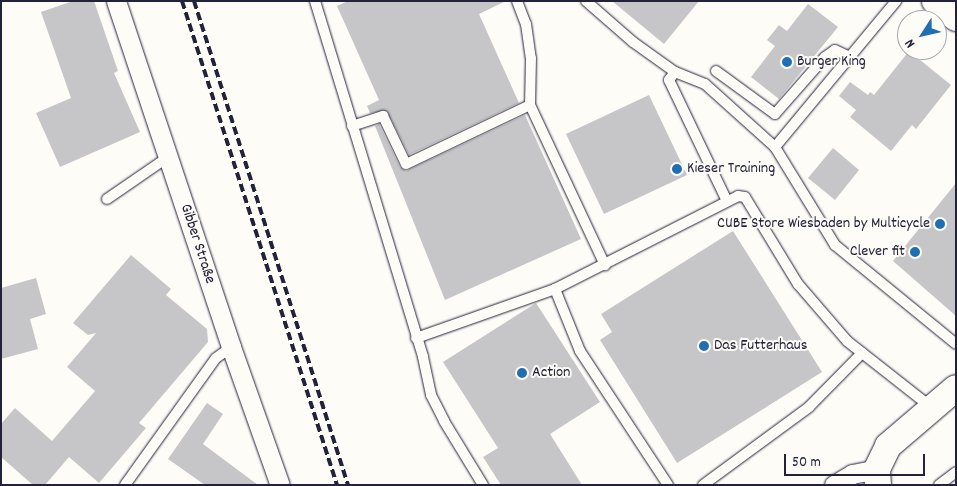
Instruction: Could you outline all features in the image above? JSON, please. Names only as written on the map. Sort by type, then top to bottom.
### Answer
[{"type":"street","name":"Gibber Straße","points":[[116,1],[231,347],[280,485]]},
{"type":"street","points":[[935,1],[956,18]]},
{"type":"street","points":[[834,485],[852,474],[878,477],[888,446],[956,388]]},
{"type":"lane","points":[[315,1],[416,338],[431,395],[444,421],[483,485]]},
{"type":"lane","points":[[517,1],[526,24],[531,58],[530,106],[605,265]]},
{"type":"lane","points":[[586,1],[633,42],[675,72],[705,84],[775,147],[835,245],[956,344]]},
{"type":"lane","points":[[775,147],[896,1]]},
{"type":"lane","points":[[716,71],[775,114],[825,57],[835,50],[850,57]]},
{"type":"lane","points":[[675,72],[669,80],[726,199]]},
{"type":"lane","points":[[352,126],[383,116],[406,164],[530,106]]},
{"type":"lane","points":[[107,198],[168,157]]},
{"type":"lane","points":[[416,338],[555,289],[605,265],[726,199],[745,197],[798,284],[847,341],[933,409]]},
{"type":"lane","points":[[555,289],[580,351],[668,485]]},
{"type":"lane","points":[[125,485],[216,358],[231,347]]},
{"type":"lane","points":[[703,485],[809,407],[862,353]]},
{"type":"lane","points":[[939,485],[956,472]]},
{"type":"building","points":[[73,1],[94,1],[118,71],[114,73],[140,132],[60,167],[36,113],[71,98],[41,12]]},
{"type":"building","points":[[348,1],[506,1],[479,14],[519,103],[409,155],[387,111],[370,113],[367,106],[379,100],[337,6]]},
{"type":"building","points":[[612,1],[699,1],[664,44]]},
{"type":"building","name":"Burger King","points":[[808,4],[838,27],[779,99],[751,77],[775,46],[767,40],[779,25],[787,31]]},
{"type":"building","points":[[902,60],[920,60],[951,85],[916,129],[912,125],[891,151],[850,117],[856,110],[839,96],[850,82],[868,95],[870,92],[874,95]]},
{"type":"building","points":[[649,95],[687,175],[604,214],[566,134]]},
{"type":"building","points":[[525,115],[581,239],[445,300],[375,126],[379,124],[400,167],[406,171]]},
{"type":"building","points":[[833,148],[859,170],[835,200],[808,178]]},
{"type":"building","name":"CUBE Store Wiesbaden by Multicycle","points":[[956,183],[956,316],[893,261]]},
{"type":"building","points":[[733,231],[822,372],[677,463],[600,340],[612,332],[601,314]]},
{"type":"building","points":[[131,255],[171,289],[166,295],[207,329],[208,342],[139,423],[146,428],[99,483],[69,457],[45,485],[33,485],[1,457],[1,424],[15,408],[52,441],[95,391],[67,367],[96,333],[88,335],[73,323]]},
{"type":"building","points":[[36,278],[46,314],[30,319],[38,349],[1,359],[1,288]]},
{"type":"building","points":[[536,303],[600,402],[550,434],[582,485],[501,485],[483,457],[498,448],[443,362]]},
{"type":"building","points":[[207,403],[223,414],[203,444],[258,485],[205,485],[168,459]]},
{"type":"railway","points":[[182,1],[337,485]]},
{"type":"railway","points":[[194,1],[348,485]]},
{"type":"place","name":"Burger King","points":[[787,62]]},
{"type":"place","name":"Kieser Training","points":[[677,169]]},
{"type":"place","name":"CUBE Store Wiesbaden by Multicycle","points":[[940,224]]},
{"type":"place","name":"Clever fit","points":[[915,252]]},
{"type":"place","name":"Das Futterhaus","points":[[704,346]]},
{"type":"place","name":"Action","points":[[522,373]]}]
